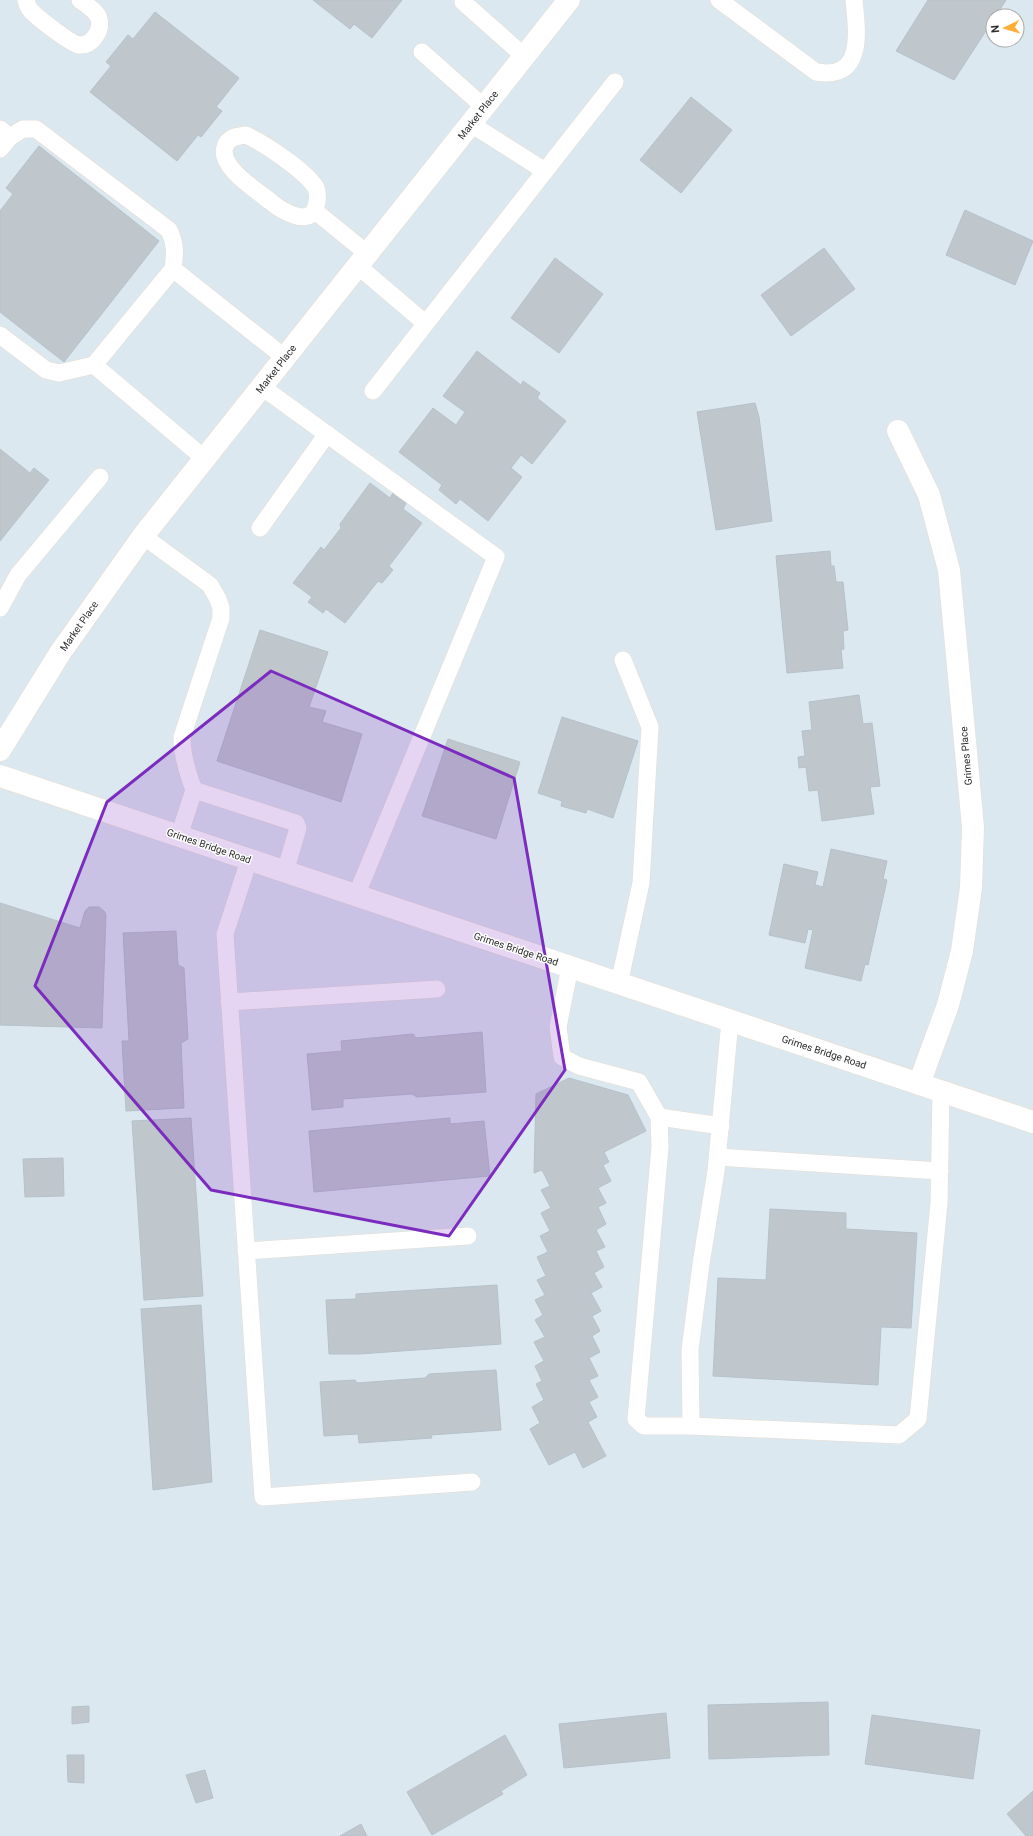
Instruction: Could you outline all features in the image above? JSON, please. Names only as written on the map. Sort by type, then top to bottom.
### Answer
[{"type":"street","name":"Market Place","points":[[0,750],[60,653],[143,536],[569,0]]},
{"type":"street","name":"Grimes Place","points":[[898,431],[929,495],[949,570],[972,827],[971,888],[962,951],[948,1005],[919,1084]]},
{"type":"street","name":"Grimes Bridge Road","points":[[0,776],[1033,1122]]},
{"type":"lane","points":[[26,0],[31,11],[71,42],[80,45],[88,44],[95,37],[100,28],[99,20],[95,12],[80,0]]},
{"type":"lane","points":[[719,0],[816,72],[830,74],[846,67],[855,54],[857,34],[854,0]]},
{"type":"lane","points":[[463,2],[524,56]]},
{"type":"lane","points":[[422,52],[484,107]]},
{"type":"lane","points":[[373,391],[615,82]]},
{"type":"lane","points":[[471,124],[545,171]]},
{"type":"lane","points":[[0,335],[46,370],[60,373],[94,365],[173,269],[176,252],[175,241],[169,230],[36,129],[24,129],[3,138]]},
{"type":"lane","points":[[246,135],[259,141],[310,179],[317,190],[318,202],[315,211],[307,216],[298,217],[287,213],[275,205],[234,172],[225,161],[223,151],[226,142],[234,136],[246,135]]},
{"type":"lane","points":[[315,211],[425,323]]},
{"type":"lane","points":[[173,269],[284,358]]},
{"type":"lane","points":[[94,365],[205,459]]},
{"type":"lane","points":[[262,386],[496,557],[356,896]]},
{"type":"lane","points":[[260,528],[328,434]]},
{"type":"lane","points":[[0,608],[18,574],[100,477]]},
{"type":"lane","points":[[143,536],[210,585],[222,608],[221,618],[182,737],[182,751],[187,772],[194,790],[179,836]]},
{"type":"lane","points":[[619,984],[641,883],[650,728],[624,660]]},
{"type":"lane","points":[[194,790],[296,823],[298,828],[285,872]]},
{"type":"lane","points":[[250,860],[225,934],[263,1497],[472,1482]]},
{"type":"lane","points":[[570,967],[558,1027],[562,1056],[578,1066],[639,1082],[659,1117],[660,1147],[636,1419],[644,1426],[690,1426],[899,1434],[918,1419],[939,1203],[941,1091]]},
{"type":"lane","points":[[229,1002],[438,989]]},
{"type":"lane","points":[[690,1426],[690,1350],[701,1264],[718,1157],[730,1021]]},
{"type":"lane","points":[[659,1117],[721,1126]]},
{"type":"lane","points":[[718,1157],[940,1171]]},
{"type":"lane","points":[[246,1251],[468,1236]]},
{"type":"highlighted area","points":[[271,671],[514,778],[565,1070],[449,1236],[211,1190],[35,986],[107,802]]},
{"type":"building","points":[[313,0],[402,0],[372,38],[354,24],[350,29]]},
{"type":"building","points":[[928,0],[1006,0],[1001,8],[985,8],[985,32],[954,80],[896,51]]},
{"type":"building","points":[[155,12],[239,78],[216,107],[222,111],[201,137],[198,135],[177,161],[90,92],[111,66],[106,62],[128,35],[133,39]]},
{"type":"building","points":[[691,97],[732,130],[681,193],[640,160]]},
{"type":"building","points":[[39,146],[159,241],[64,362],[0,312],[0,211],[13,194],[6,188]]},
{"type":"building","points":[[965,210],[1033,241],[1015,285],[946,255]]},
{"type":"building","points":[[824,248],[855,289],[791,336],[761,295]]},
{"type":"building","points":[[555,258],[603,294],[559,353],[511,318]]},
{"type":"building","points":[[477,351],[521,385],[523,381],[540,393],[537,398],[566,421],[532,464],[521,455],[511,468],[522,477],[488,521],[460,499],[456,504],[439,490],[442,485],[399,452],[433,408],[456,425],[465,412],[443,396]]},
{"type":"building","points":[[755,403],[759,417],[772,521],[716,530],[697,412]]},
{"type":"building","points":[[0,449],[30,473],[34,468],[49,480],[0,541]]},
{"type":"building","points":[[370,483],[390,498],[393,493],[406,503],[403,509],[422,523],[389,566],[393,570],[382,583],[378,581],[345,623],[326,609],[323,613],[308,602],[312,597],[293,583],[321,547],[324,550],[341,528],[340,524]]},
{"type":"building","points":[[830,551],[831,566],[834,566],[836,582],[843,582],[848,630],[843,631],[844,649],[841,650],[843,668],[787,673],[776,556]]},
{"type":"building","points":[[260,630],[328,652],[309,707],[326,711],[322,722],[362,734],[341,802],[217,761]]},
{"type":"building","points":[[859,695],[863,724],[872,723],[880,786],[870,787],[874,814],[822,821],[818,790],[809,791],[806,767],[799,768],[798,757],[805,756],[802,731],[812,730],[809,702]]},
{"type":"building","points":[[562,717],[638,741],[613,818],[587,809],[586,813],[561,806],[562,801],[538,793]]},
{"type":"building","points":[[448,739],[520,762],[496,839],[422,816]]},
{"type":"building","points":[[831,849],[887,861],[883,879],[887,880],[868,965],[865,964],[861,981],[805,968],[813,930],[808,929],[805,943],[769,935],[784,864],[818,872],[815,885],[823,887]]},
{"type":"building","points":[[0,903],[80,928],[85,911],[89,907],[99,907],[105,912],[102,1028],[0,1025]]},
{"type":"building","points":[[176,931],[178,965],[184,968],[188,1039],[181,1043],[184,1108],[126,1111],[122,1041],[129,1041],[123,933]]},
{"type":"building","points":[[482,1032],[486,1092],[417,1097],[412,1094],[343,1099],[343,1107],[312,1110],[307,1054],[342,1051],[341,1041],[413,1034],[416,1038]]},
{"type":"building","points":[[569,1078],[628,1095],[646,1131],[604,1152],[609,1162],[603,1165],[611,1181],[598,1188],[606,1203],[598,1207],[606,1224],[596,1230],[605,1247],[596,1251],[604,1267],[594,1273],[602,1287],[591,1293],[601,1311],[592,1316],[600,1331],[592,1336],[600,1352],[589,1358],[598,1376],[589,1380],[598,1397],[589,1402],[597,1417],[588,1422],[606,1456],[583,1468],[575,1452],[549,1465],[530,1429],[540,1423],[532,1407],[544,1400],[536,1384],[542,1381],[535,1366],[544,1361],[534,1342],[545,1337],[535,1320],[543,1315],[535,1300],[545,1295],[537,1280],[546,1276],[537,1257],[548,1252],[540,1236],[550,1231],[541,1213],[551,1208],[541,1190],[550,1186],[542,1170],[534,1173],[536,1094]]},
{"type":"building","points":[[191,1118],[203,1296],[144,1300],[132,1121]]},
{"type":"building","points":[[450,1118],[450,1124],[484,1121],[490,1176],[314,1192],[309,1131]]},
{"type":"building","points":[[63,1158],[64,1196],[25,1197],[23,1159]]},
{"type":"building","points":[[770,1209],[846,1213],[846,1229],[917,1233],[911,1328],[881,1327],[878,1385],[713,1376],[718,1278],[766,1280]]},
{"type":"building","points":[[497,1285],[501,1344],[359,1354],[329,1354],[326,1300],[356,1299],[356,1294]]},
{"type":"building","points":[[201,1305],[212,1482],[153,1490],[141,1309]]},
{"type":"building","points":[[496,1370],[501,1430],[431,1435],[432,1438],[359,1443],[358,1434],[324,1436],[320,1382],[355,1380],[357,1383],[425,1378],[429,1374]]},
{"type":"building","points":[[828,1702],[829,1755],[709,1759],[708,1705]]},
{"type":"building","points":[[89,1706],[89,1722],[72,1724],[72,1707]]},
{"type":"building","points":[[666,1713],[670,1758],[564,1768],[559,1724]]},
{"type":"building","points":[[872,1715],[980,1730],[973,1779],[865,1764]]},
{"type":"building","points":[[505,1735],[527,1775],[501,1791],[503,1794],[432,1835],[407,1792]]},
{"type":"building","points":[[67,1755],[84,1755],[84,1783],[68,1782]]},
{"type":"building","points":[[205,1770],[213,1798],[196,1803],[186,1775]]},
{"type":"building","points":[[1033,1791],[1033,1836],[1026,1836],[1007,1814]]},
{"type":"building","points":[[361,1824],[367,1836],[340,1836]]}]
